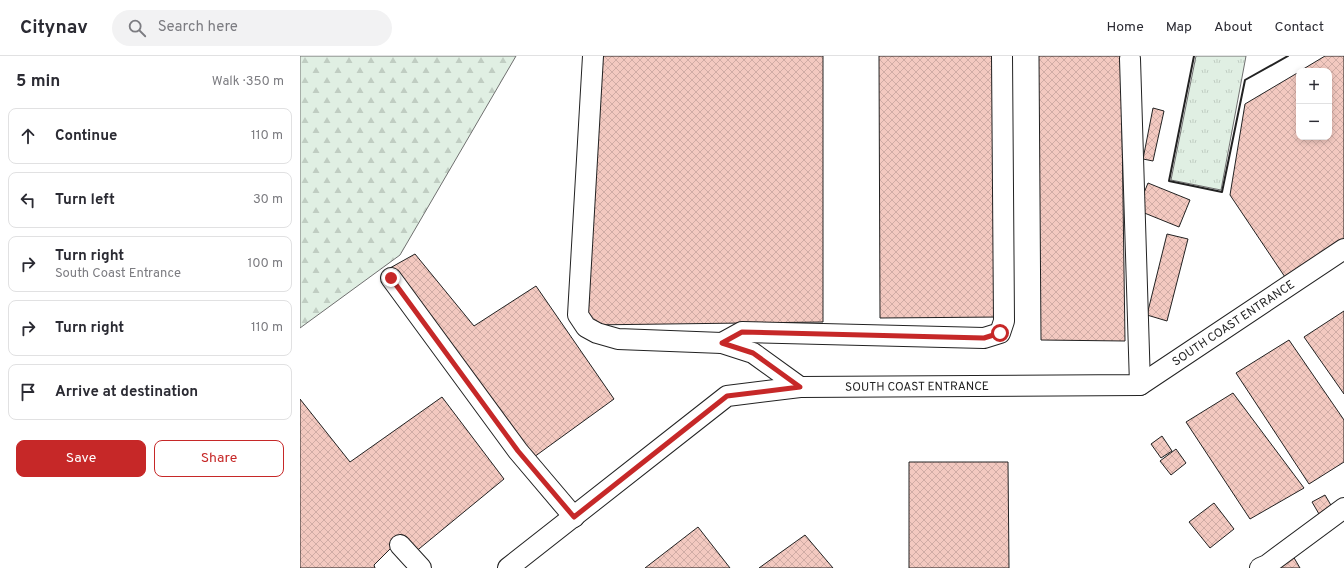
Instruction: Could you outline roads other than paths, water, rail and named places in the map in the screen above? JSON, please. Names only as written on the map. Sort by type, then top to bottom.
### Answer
[{"type":"street","points":[[593,56],[578,315],[586,327],[597,333],[618,339],[722,343],[753,353],[800,387]]},
{"type":"street","points":[[722,343],[742,332],[984,338],[1000,333],[1004,321],[1002,56]]},
{"type":"street","points":[[1130,59],[1140,385]]},
{"type":"street","name":"SOUTH COAST ENTRANCE","points":[[508,568],[727,396],[800,387],[1140,385],[1344,249]]},
{"type":"street","points":[[391,278],[518,451],[574,517]]},
{"type":"street","points":[[1260,568],[1267,565],[1344,508]]},
{"type":"street","points":[[400,545],[421,568]]}]
